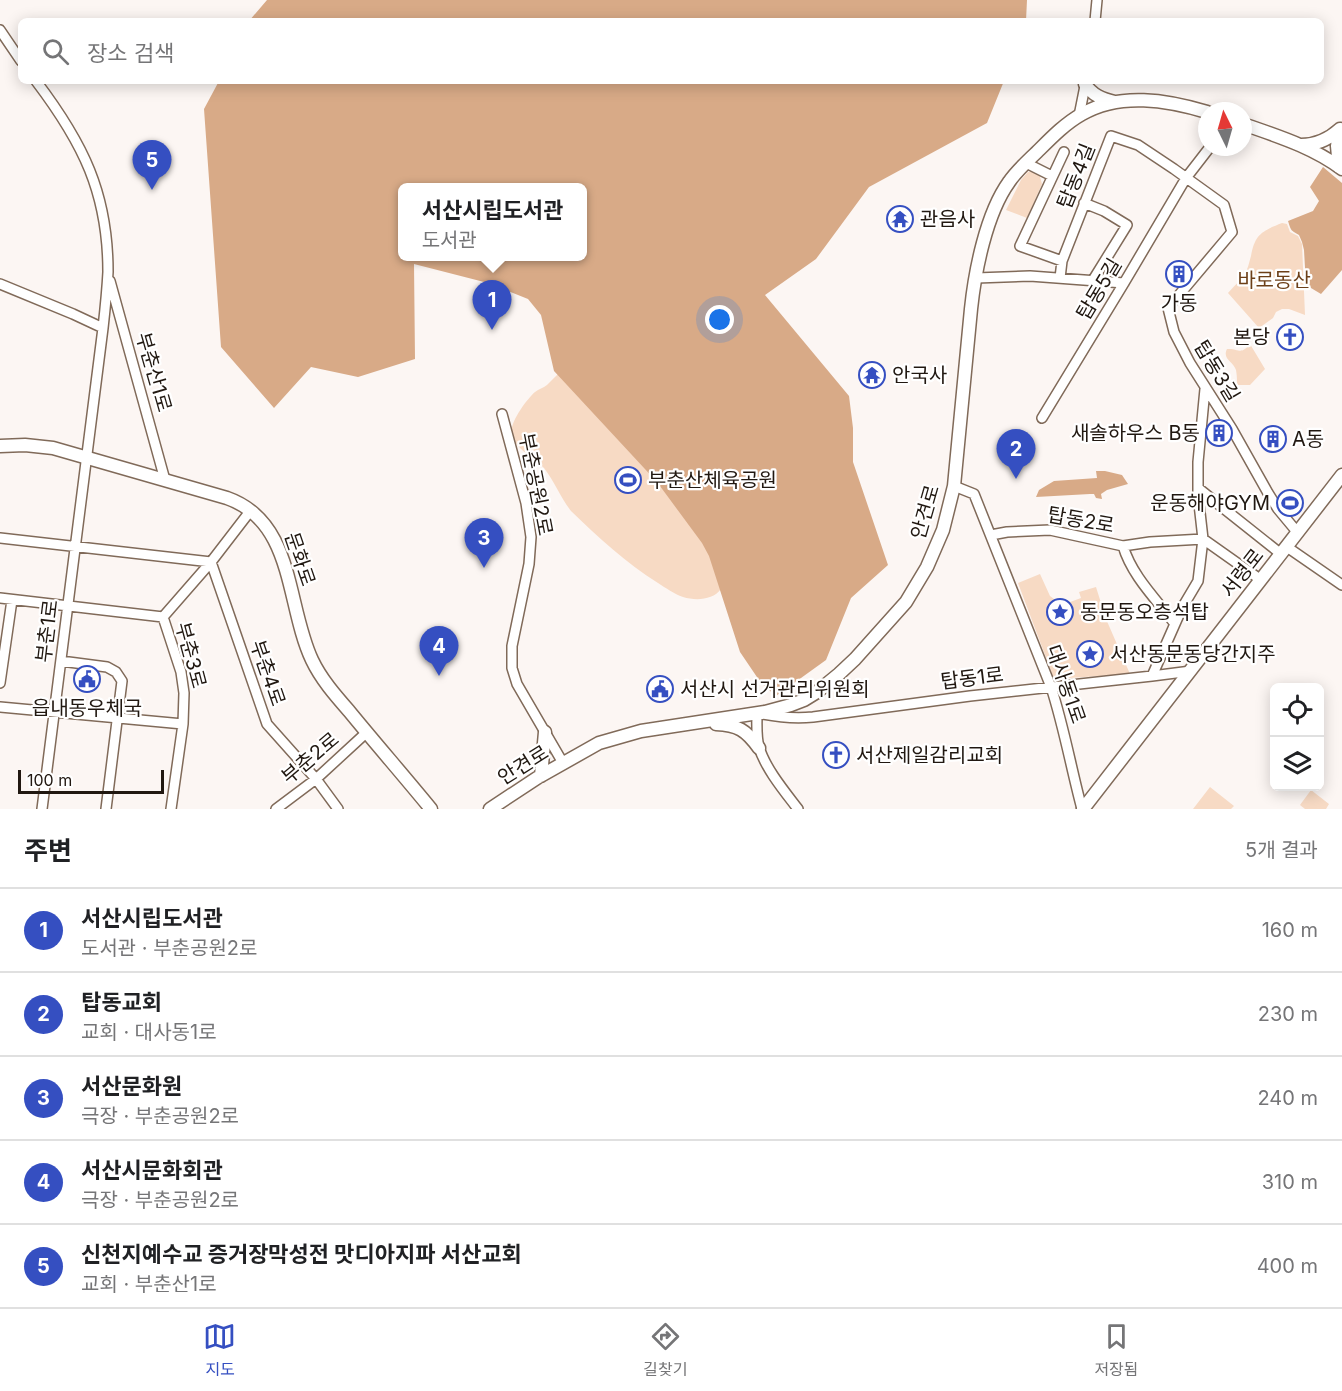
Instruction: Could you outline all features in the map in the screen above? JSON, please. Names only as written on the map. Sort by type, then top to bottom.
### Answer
[{"type":"street","points":[[1095,18],[1097,0]]},
{"type":"street","points":[[0,30],[18,57]]},
{"type":"street","name":"부춘산1로","points":[[38,84],[78,143],[102,205],[108,273],[87,458]]},
{"type":"street","points":[[1078,116],[1085,84]]},
{"type":"street","points":[[1086,84],[1097,96],[1119,102]]},
{"type":"street","name":"안견로","points":[[490,809],[541,776],[599,743],[641,731],[757,713],[798,703],[823,688],[855,659],[906,602],[927,567],[943,530],[954,486],[976,278],[983,246],[996,206],[1009,183],[1057,132],[1078,116],[1098,107],[1138,100],[1160,101],[1198,109]]},
{"type":"street","points":[[1252,127],[1322,156],[1340,168]]},
{"type":"street","points":[[1298,145],[1318,142],[1331,136],[1341,127]]},
{"type":"street","points":[[1340,168],[1336,149],[1341,127]]},
{"type":"street","name":"탑동4길","points":[[1059,278],[1062,261],[1111,136],[1138,145],[1186,178]]},
{"type":"street","points":[[1062,261],[1020,246],[1064,152]]},
{"type":"street","name":"탑동5길","points":[[1042,418],[1186,178],[1203,156]]},
{"type":"street","points":[[1026,163],[1052,176]]},
{"type":"street","name":"탑동3길","points":[[1186,178],[1224,205],[1233,232],[1168,308],[1174,332],[1268,494],[1298,533]]},
{"type":"street","points":[[1084,203],[1104,211],[1126,225],[1093,280]]},
{"type":"street","name":"부춘산1로","points":[[108,273],[165,480]]},
{"type":"street","points":[[976,278],[1030,276],[1124,283]]},
{"type":"street","name":"부춘산1로","points":[[0,284],[103,328]]},
{"type":"street","points":[[1152,676],[1182,608],[1198,581],[1203,539],[1198,462],[1205,389]]},
{"type":"street","name":"부춘공원2로","points":[[502,414],[526,503],[531,537],[529,564],[512,646],[512,668],[517,684],[563,763]]},
{"type":"street","name":"문화로","points":[[0,446],[33,445],[53,448],[234,500],[251,510],[268,528],[279,549],[305,642],[326,684],[431,809]]},
{"type":"street","name":"부춘1로","points":[[42,809],[87,458]]},
{"type":"street","name":"서령로","points":[[1083,809],[1342,475]]},
{"type":"street","name":"대사동1로","points":[[954,486],[974,494],[991,535],[1059,709],[1083,809]]},
{"type":"street","points":[[1198,488],[1284,550],[1342,585]]},
{"type":"street","points":[[0,538],[211,562],[251,510]]},
{"type":"street","name":"탑동2로","points":[[991,535],[1050,530],[1123,546],[1203,539]]},
{"type":"street","points":[[1203,539],[1261,580]]},
{"type":"street","points":[[1123,546],[1133,570],[1175,624]]},
{"type":"street","name":"부춘3로","points":[[163,617],[211,562]]},
{"type":"street","name":"부춘4로","points":[[211,562],[267,724],[316,779],[338,809]]},
{"type":"street","name":"부춘3로","points":[[0,598],[163,617]]},
{"type":"street","points":[[0,683],[12,600]]},
{"type":"street","name":"부춘3로","points":[[163,617],[183,683],[184,703],[171,809]]},
{"type":"street","points":[[61,661],[107,667],[120,676],[122,683],[106,809]]},
{"type":"street","name":"탑동1로","points":[[757,713],[776,717],[813,717],[1191,670]]},
{"type":"street","points":[[0,707],[183,724]]},
{"type":"street","points":[[757,713],[759,748]]},
{"type":"street","points":[[707,720],[711,724],[726,724],[739,728],[748,734],[798,809]]},
{"type":"street","points":[[541,776],[545,732]]},
{"type":"street","name":"부춘2로","points":[[276,809],[316,779],[366,733]]},
{"type":"green space","points":[[1028,172],[1039,173],[1042,184],[1027,218],[1006,210],[1021,180]]},
{"type":"green space","name":"바로동산","points":[[1282,223],[1287,224],[1290,232],[1298,236],[1302,244],[1305,315],[1282,309],[1259,328],[1228,293],[1245,273],[1260,234]]},
{"type":"green space","points":[[1250,344],[1265,369],[1250,385],[1237,385],[1236,370],[1227,358],[1226,352],[1227,349],[1241,351]]},
{"type":"green space","name":"부춘산체육공원","points":[[580,353],[726,509],[721,589],[718,593],[699,599],[680,596],[646,575],[602,540],[571,511],[544,468],[514,441],[513,425],[523,406],[535,392],[547,385]]},
{"type":"green space","points":[[1040,574],[1050,596],[1062,605],[1081,598],[1079,592],[1096,587],[1106,619],[1130,674],[1054,679],[1018,583]]},
{"type":"green space","points":[[1210,787],[1234,806],[1231,809],[1193,809]]},
{"type":"green space","points":[[1310,791],[1329,804],[1326,809],[1305,809],[1300,805]]},
{"type":"shaded area","points":[[267,0],[1027,0],[1026,18],[252,18]]},
{"type":"shaded area","points":[[217,84],[1003,84],[987,123],[869,187],[816,259],[765,295],[849,396],[853,428],[853,462],[888,565],[851,598],[826,660],[776,696],[761,683],[740,652],[709,556],[702,543],[657,482],[554,371],[541,315],[528,299],[488,283],[414,264],[415,359],[358,377],[311,367],[274,408],[221,347],[204,109]]},
{"type":"shaded area","points":[[1323,167],[1342,183],[1342,270],[1321,294],[1306,285],[1302,242],[1299,235],[1291,229],[1288,221],[1313,211],[1319,201],[1310,187]]},
{"type":"shaded area","points":[[1096,471],[1122,475],[1128,484],[1107,490],[1101,494],[1102,499],[1096,498],[1094,494],[1036,497],[1039,490],[1054,481],[1097,478]]},
{"type":"place","name":"신천지예수교 증거장막성전 맛디아지파 서산교회","points":[[152,190]]},
{"type":"place","name":"관음사","points":[[900,219]]},
{"type":"place","name":"가동","points":[[1179,274]]},
{"type":"place","name":"서산시립도서관","points":[[492,330]]},
{"type":"place","name":"본당","points":[[1290,337]]},
{"type":"place","name":"안국사","points":[[872,375]]},
{"type":"place","name":"새솔하우스 B동","points":[[1219,433]]},
{"type":"place","name":"A동","points":[[1273,439]]},
{"type":"place","name":"탑동교회","points":[[1016,479]]},
{"type":"place","name":"부춘산체육공원","points":[[628,480]]},
{"type":"place","name":"운동해야GYM","points":[[1290,503]]},
{"type":"place","name":"서산문화원","points":[[484,568]]},
{"type":"place","name":"동문동오층석탑","points":[[1060,612]]},
{"type":"place","name":"서산동문동당간지주","points":[[1090,654]]},
{"type":"place","name":"서산시문화회관","points":[[439,676]]},
{"type":"place","name":"읍내동우체국","points":[[87,679]]},
{"type":"place","name":"서산시 선거관리위원회","points":[[660,689]]},
{"type":"place","name":"서산제일감리교회","points":[[836,755]]}]
